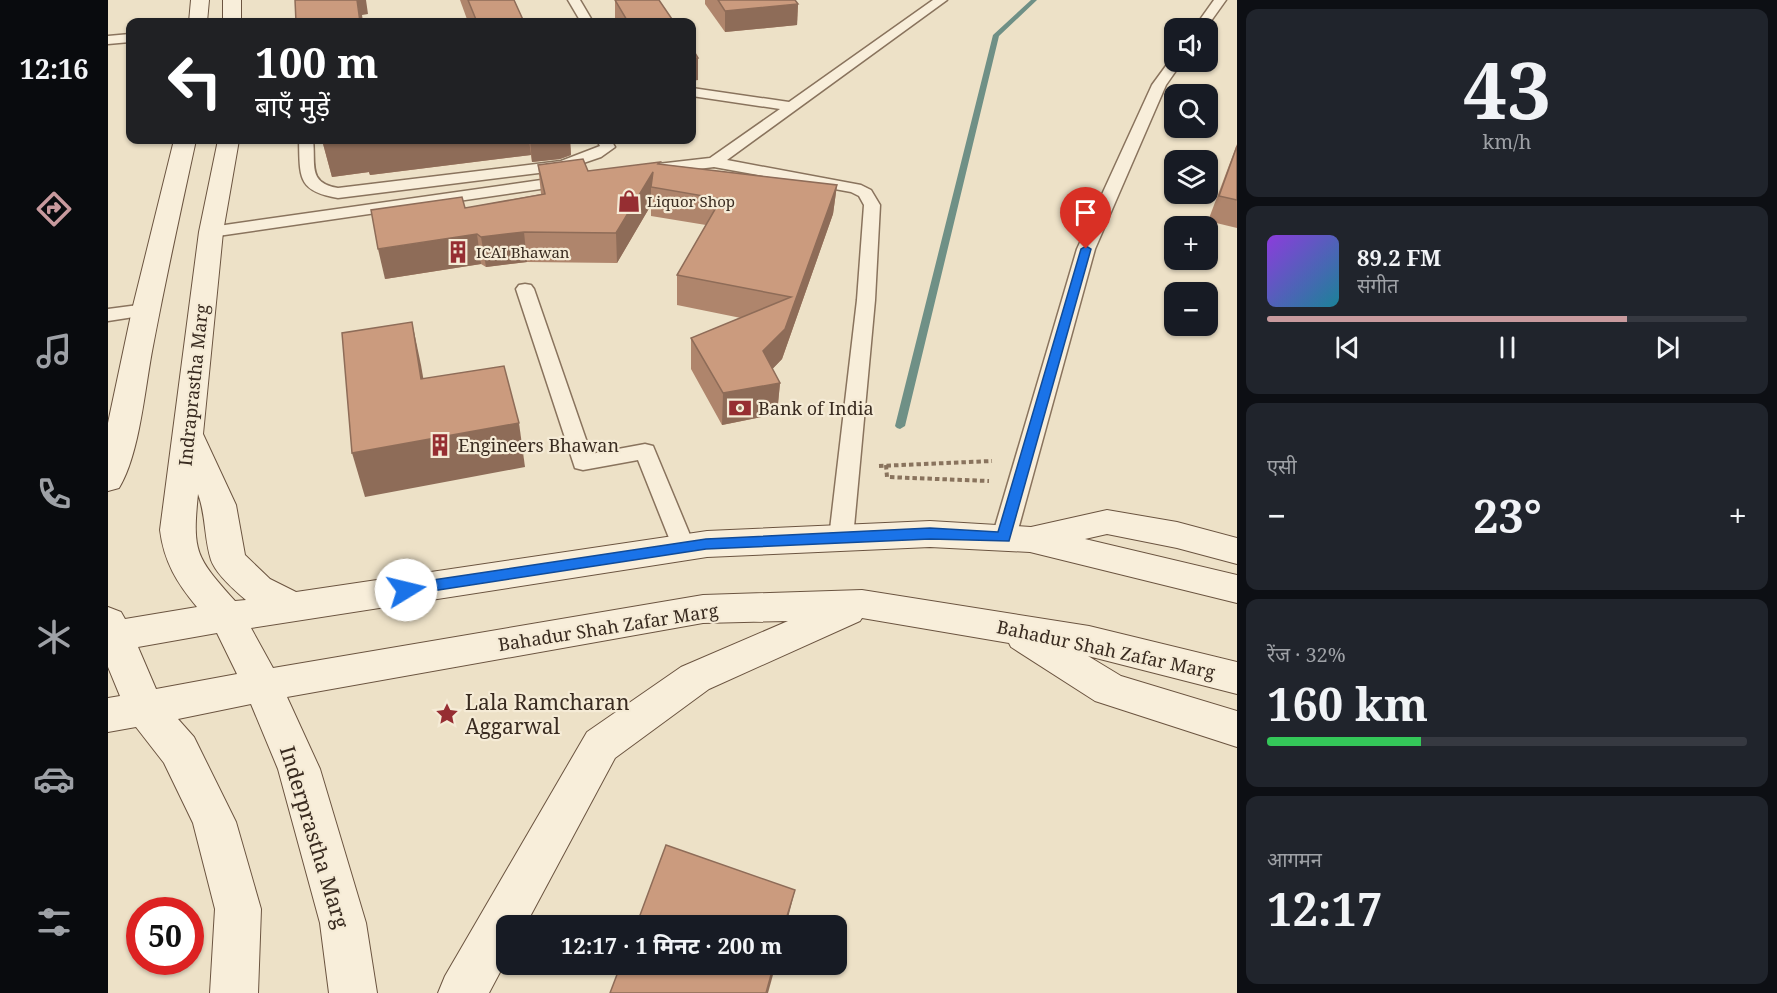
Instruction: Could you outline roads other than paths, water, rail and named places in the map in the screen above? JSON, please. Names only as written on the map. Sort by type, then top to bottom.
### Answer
[{"type":"main road","points":[[198,18],[200,0]]},
{"type":"main road","points":[[232,0],[232,18]]},
{"type":"main road","points":[[108,480],[184,144]]},
{"type":"main road","name":"Indraprastha Marg","points":[[227,144],[211,232],[177,530],[180,550],[190,574],[227,617],[262,685]]},
{"type":"main road","points":[[188,434],[219,505],[229,560],[257,589],[292,607]]},
{"type":"main road","points":[[1017,538],[1107,522],[1178,535],[1237,551]]},
{"type":"main road","points":[[234,993],[238,909],[214,822],[179,750],[127,711],[110,632],[227,617],[706,544],[930,534],[1017,538],[1237,589]]},
{"type":"main road","points":[[462,993],[601,746],[695,678],[862,604]]},
{"type":"main road","name":"Bahadur Shah Zafar Marg","points":[[127,711],[262,685],[703,609],[862,604],[1089,641],[1237,678]]},
{"type":"main road","points":[[1010,627],[1109,689],[1237,729]]},
{"type":"main road","name":"Inderprastha Marg","points":[[262,685],[299,770],[343,923],[352,993]]},
{"type":"lane","points":[[574,0],[585,18]]},
{"type":"lane","points":[[714,162],[941,0]]},
{"type":"lane","points":[[1207,18],[1220,0]]},
{"type":"lane","points":[[108,40],[126,38]]},
{"type":"lane","points":[[1017,538],[1086,249],[1160,85],[1169,72]]},
{"type":"lane","points":[[696,93],[790,106]]},
{"type":"lane","points":[[306,144],[308,177],[311,184],[320,191],[338,193],[563,165],[596,154],[608,147],[606,144]]},
{"type":"lane","points":[[636,172],[714,162],[855,188],[870,199],[872,205],[866,300],[841,538]]},
{"type":"lane","points":[[211,232],[590,178]]},
{"type":"lane","points":[[525,289],[584,463],[645,451],[683,547]]},
{"type":"lane","points":[[108,315],[146,310]]},
{"type":"waterway","points":[[900,426],[996,35],[1034,0]]},
{"type":"place","name":"Liquor Shop","points":[[629,201]]},
{"type":"place","name":"ICAI Bhawan","points":[[458,252]]},
{"type":"place","name":"Bank of India","points":[[740,408]]},
{"type":"place","name":"Engineers Bhawan","points":[[440,445]]},
{"type":"place","name":"Lala Ramcharan Aggarwal","points":[[447,714]]}]
